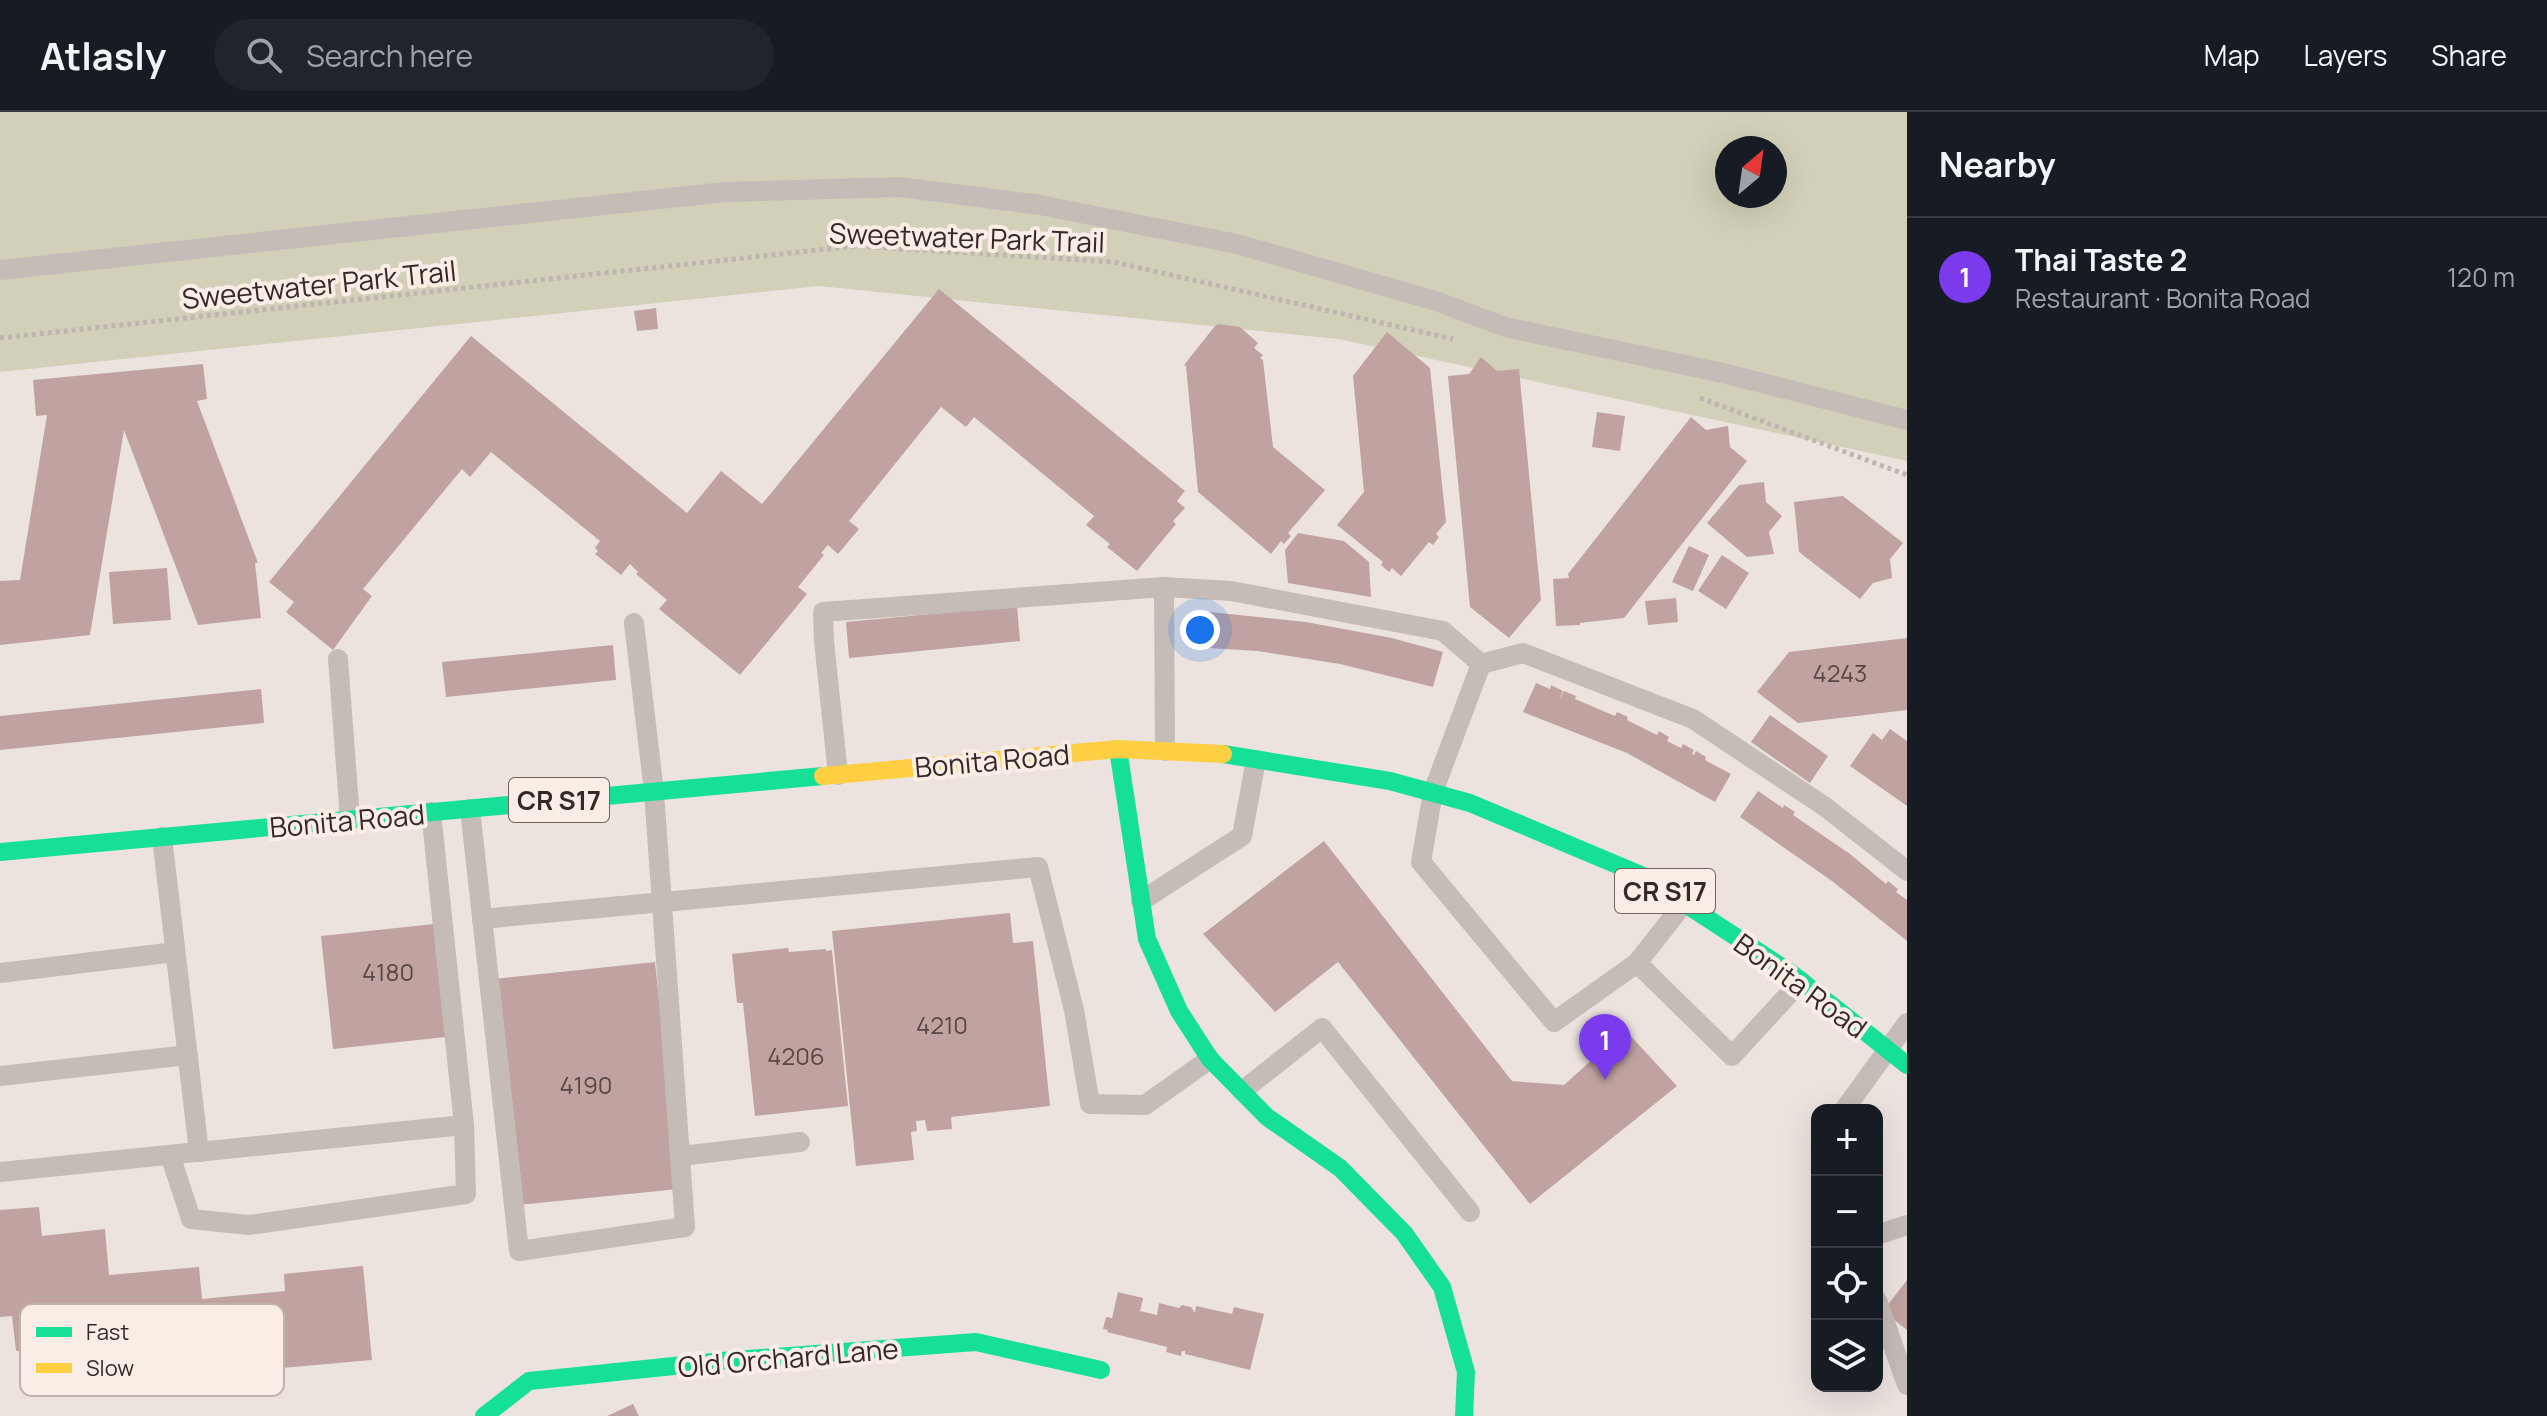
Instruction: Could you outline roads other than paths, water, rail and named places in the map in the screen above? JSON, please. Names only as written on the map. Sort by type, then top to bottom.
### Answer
[{"type":"main road","name":"Bonita Road","points":[[0,852],[1118,749],[1213,752],[1390,781],[1433,792],[1470,803],[1641,875],[1801,981],[1907,1065]]},
{"type":"main road","points":[[1118,749],[1147,939],[1179,1011],[1210,1059],[1267,1117],[1340,1168],[1404,1233],[1442,1287],[1466,1372],[1464,1416]]},
{"type":"main road","name":"Old Orchard Lane","points":[[484,1416],[529,1381],[722,1361],[960,1343],[976,1342],[1101,1370]]},
{"type":"lane","points":[[0,270],[725,192],[899,187],[1040,205],[1237,244],[1436,301],[1505,327],[1723,373],[1907,420]]},
{"type":"lane","points":[[1164,587],[1165,751]]},
{"type":"lane","points":[[838,775],[823,612],[1164,587],[1231,591],[1443,631],[1481,664]]},
{"type":"lane","points":[[470,809],[519,1251],[685,1227],[654,792],[634,623]]},
{"type":"lane","points":[[1481,664],[1523,653],[1693,719],[1824,806],[1907,871]]},
{"type":"lane","points":[[338,659],[350,819]]},
{"type":"lane","points":[[1481,664],[1433,792],[1421,862],[1554,1022],[1637,963],[1684,903]]},
{"type":"lane","points":[[1141,901],[1242,836],[1256,760]]},
{"type":"lane","points":[[170,1155],[191,1219],[249,1225],[466,1194],[464,1125],[431,812]]},
{"type":"lane","points":[[162,837],[199,1152]]},
{"type":"lane","points":[[482,919],[1038,867],[1074,1010],[1090,1104],[1145,1105],[1210,1059]]},
{"type":"lane","points":[[0,973],[175,952]]},
{"type":"lane","points":[[1637,963],[1732,1056],[1801,981]]},
{"type":"lane","points":[[1848,1104],[1907,1023]]},
{"type":"lane","points":[[1242,1091],[1322,1028],[1470,1212]]},
{"type":"lane","points":[[0,1076],[188,1055]]},
{"type":"lane","points":[[0,1172],[464,1125]]},
{"type":"lane","points":[[681,1156],[800,1142]]},
{"type":"lane","points":[[1883,1233],[1907,1225]]},
{"type":"lane","points":[[1883,1317],[1907,1385]]},
{"type":"place","name":"Thai Taste 2","points":[[1605,1080]]}]
